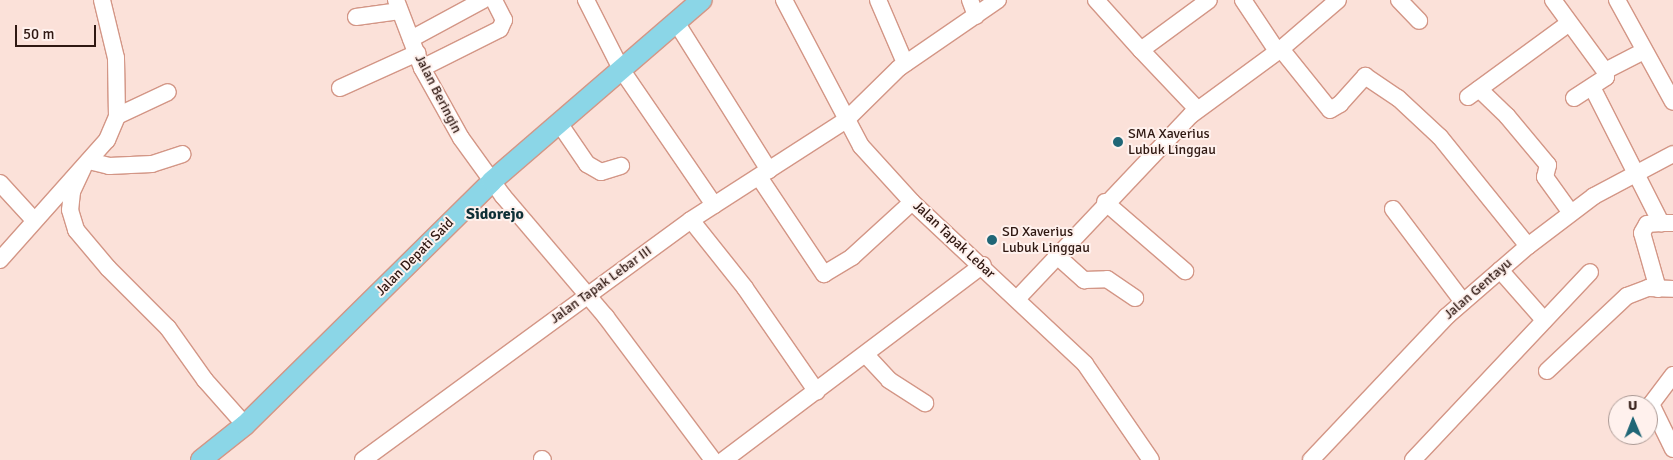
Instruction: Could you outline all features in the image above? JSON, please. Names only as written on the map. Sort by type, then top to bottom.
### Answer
[{"type":"main road","name":"Jalan Depati Said","points":[[201,460],[245,425],[492,181],[702,0]]},
{"type":"street","points":[[0,260],[33,220],[86,165],[106,140],[117,116],[116,58],[102,0]]},
{"type":"street","points":[[417,54],[483,0]]},
{"type":"street","points":[[340,88],[417,54],[500,29],[504,20],[494,0]]},
{"type":"street","points":[[586,0],[621,69],[714,205]]},
{"type":"street","name":"Jalan Tapak Lebar","points":[[784,0],[861,146],[912,202],[983,265],[1085,364],[1151,460]]},
{"type":"street","points":[[878,0],[905,63]]},
{"type":"street","points":[[970,0],[976,16]]},
{"type":"street","name":"Jalan Tapak Lebar III","points":[[363,460],[586,294],[691,220],[846,120],[905,63],[998,0]]},
{"type":"street","points":[[1096,0],[1197,109]]},
{"type":"street","points":[[1141,50],[1209,0]]},
{"type":"street","points":[[1243,0],[1279,50],[1330,110],[1340,104],[1365,76],[1398,98],[1440,137],[1528,246]]},
{"type":"street","points":[[1017,298],[1105,202],[1197,109],[1279,50],[1338,0]]},
{"type":"street","points":[[1399,0],[1419,21]]},
{"type":"street","points":[[1553,0],[1605,71],[1606,78],[1574,98]]},
{"type":"street","points":[[1617,0],[1673,102]]},
{"type":"street","points":[[356,16],[398,6]]},
{"type":"street","name":"Jalan Beringin","points":[[398,6],[417,54],[461,138],[492,181],[586,294],[713,460]]},
{"type":"street","points":[[676,22],[824,274],[852,257],[912,202]]},
{"type":"street","points":[[1569,23],[1474,93],[1507,116],[1548,166],[1545,177],[1572,213]]},
{"type":"street","points":[[1605,71],[1644,50]]},
{"type":"street","points":[[1547,370],[1627,296],[1640,290],[1666,289],[1642,233],[1647,224],[1667,223],[1592,86]]},
{"type":"street","points":[[117,116],[168,92]]},
{"type":"street","points":[[559,123],[587,164],[601,172],[621,166]]},
{"type":"street","points":[[86,165],[152,164],[182,154]]},
{"type":"street","name":"Jalan Gentayu","points":[[1312,460],[1400,362],[1463,302],[1528,246],[1572,213],[1638,171],[1673,154]]},
{"type":"street","points":[[86,165],[72,192],[70,210],[76,230],[108,268],[168,328],[205,380],[245,425]]},
{"type":"street","points":[[0,183],[33,220]]},
{"type":"street","points":[[1105,202],[1184,271]]},
{"type":"street","points":[[1393,209],[1463,302]]},
{"type":"street","points":[[691,220],[745,288],[817,392]]},
{"type":"street","points":[[1056,255],[1084,280],[1107,279],[1135,298]]},
{"type":"street","points":[[724,460],[866,356],[983,265]]},
{"type":"street","points":[[1500,270],[1544,320]]},
{"type":"street","points":[[1413,460],[1590,272]]},
{"type":"street","points":[[866,356],[889,380],[925,403]]},
{"type":"street","points":[[1673,375],[1651,404],[1673,449]]},
{"type":"place","name":"SMA Xaverius Lubuk Linggau","points":[[1118,142]]},
{"type":"place","name":"SD Xaverius Lubuk Linggau","points":[[992,240]]},
{"type":"district","name":"Sidorejo","points":[[495,214]]}]
